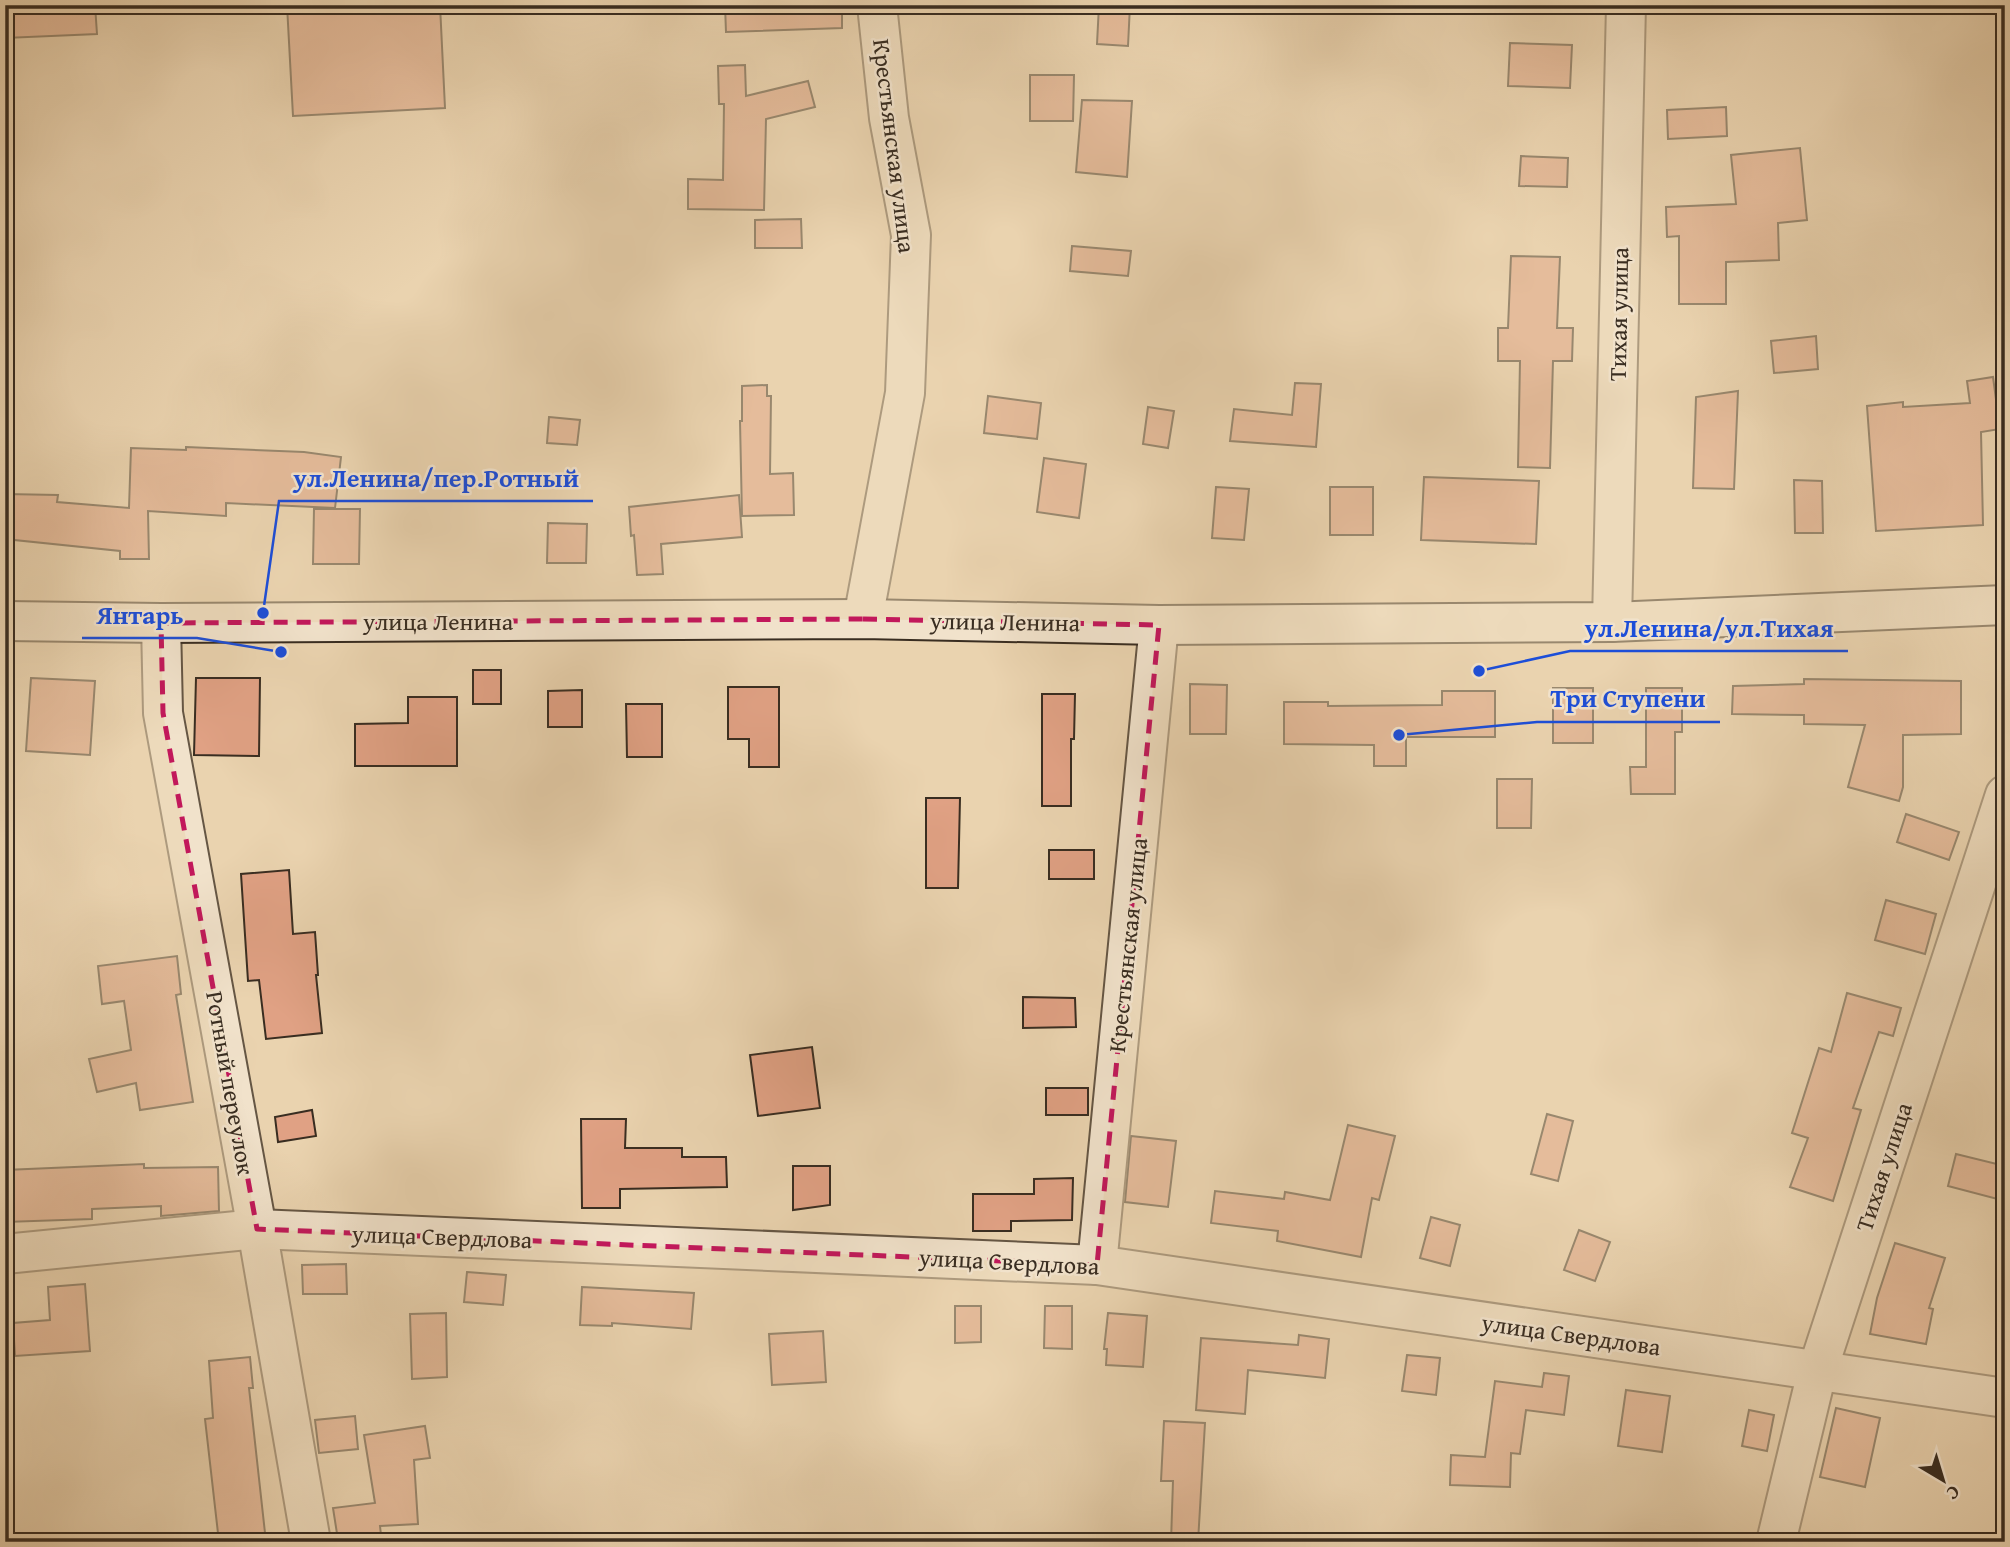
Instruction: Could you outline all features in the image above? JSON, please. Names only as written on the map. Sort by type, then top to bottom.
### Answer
[{"type":"street","name":"Крестьянская улица","points":[[863,619],[905,393],[911,235],[889,118],[877,5]]},
{"type":"street","name":"Тихая улица","points":[[1612,622],[1626,5]]},
{"type":"street","name":"улица Ленина","points":[[5,621],[161,623],[863,619],[1159,625],[1612,622],[2005,605]]},
{"type":"street","name":"Ротный переулок","points":[[161,623],[163,713],[311,1542]]},
{"type":"street","name":"Крестьянская улица","points":[[1097,1265],[1159,625]]},
{"type":"street","name":"Тихая улица","points":[[1776,1542],[1817,1372],[2005,795]]},
{"type":"street","name":"улица Свердлова","points":[[5,1254],[257,1229],[1097,1265],[2005,1398]]},
{"type":"highlighted area","points":[[863,619],[1159,625],[1097,1265],[257,1229],[163,713],[161,623]]},
{"type":"building","points":[[5,5],[95,5],[97,34],[5,38]]},
{"type":"building","points":[[287,5],[440,5],[445,108],[293,116]]},
{"type":"building","points":[[725,5],[842,5],[842,28],[726,32]]},
{"type":"building","points":[[1099,5],[1130,5],[1128,46],[1097,44]]},
{"type":"building","points":[[1510,43],[1572,45],[1570,88],[1508,86]]},
{"type":"building","points":[[745,65],[746,96],[808,81],[815,107],[766,119],[764,210],[688,209],[688,179],[723,180],[724,104],[719,104],[718,66]]},
{"type":"building","points":[[1030,75],[1074,75],[1073,121],[1030,121]]},
{"type":"building","points":[[1082,100],[1132,101],[1127,177],[1076,172]]},
{"type":"building","points":[[1726,107],[1727,136],[1668,139],[1667,110]]},
{"type":"building","points":[[1800,148],[1807,220],[1778,223],[1779,260],[1726,262],[1726,304],[1679,304],[1679,236],[1667,237],[1666,207],[1736,204],[1731,155]]},
{"type":"building","points":[[1521,156],[1568,158],[1567,187],[1519,186]]},
{"type":"building","points":[[801,219],[802,248],[755,248],[755,220]]},
{"type":"building","points":[[1072,246],[1131,251],[1128,276],[1070,271]]},
{"type":"building","points":[[1511,256],[1560,257],[1557,328],[1573,328],[1572,361],[1553,361],[1550,468],[1518,467],[1520,361],[1498,361],[1498,328],[1508,328]]},
{"type":"building","points":[[1816,336],[1818,369],[1774,373],[1771,341]]},
{"type":"building","points":[[1993,377],[2000,429],[1981,432],[1983,525],[1876,531],[1867,406],[1903,402],[1903,407],[1970,403],[1967,381]]},
{"type":"building","points":[[1295,383],[1321,384],[1316,447],[1230,441],[1234,409],[1292,415]]},
{"type":"building","points":[[767,385],[767,396],[771,396],[770,474],[793,473],[794,515],[742,516],[742,386]]},
{"type":"building","points":[[1738,391],[1734,489],[1693,488],[1696,397]]},
{"type":"building","points":[[988,396],[1041,403],[1037,439],[984,433]]},
{"type":"building","points":[[1148,407],[1174,411],[1168,448],[1143,444]]},
{"type":"building","points":[[549,417],[580,420],[577,445],[547,443]]},
{"type":"building","points":[[186,447],[304,452],[341,457],[335,508],[226,503],[226,516],[148,511],[149,559],[120,559],[120,551],[5,539],[5,494],[58,495],[57,502],[129,508],[131,448],[186,450]]},
{"type":"building","points":[[1044,458],[1086,464],[1079,518],[1037,512]]},
{"type":"building","points":[[1424,477],[1539,481],[1536,544],[1421,540]]},
{"type":"building","points":[[1794,480],[1822,481],[1823,533],[1795,533]]},
{"type":"building","points":[[1216,487],[1249,489],[1244,540],[1212,538]]},
{"type":"building","points":[[1330,487],[1373,487],[1373,535],[1330,535]]},
{"type":"building","points":[[739,495],[742,537],[661,544],[663,574],[637,575],[629,507]]},
{"type":"building","points":[[314,509],[360,509],[359,564],[313,564]]},
{"type":"building","points":[[548,523],[587,524],[586,563],[547,563]]},
{"type":"building","points":[[473,670],[501,670],[501,704],[473,704]]},
{"type":"building","points":[[31,678],[95,681],[90,755],[26,751]]},
{"type":"building","points":[[196,678],[260,678],[259,756],[194,755]]},
{"type":"building","points":[[1804,679],[1961,681],[1961,734],[1903,735],[1903,787],[1899,801],[1848,787],[1865,725],[1804,724],[1804,715],[1732,714],[1733,686],[1804,684]]},
{"type":"building","points":[[1190,684],[1227,685],[1226,734],[1190,734]]},
{"type":"building","points":[[728,687],[779,687],[779,767],[749,767],[749,739],[728,739]]},
{"type":"building","points":[[1553,688],[1593,688],[1593,743],[1553,743]]},
{"type":"building","points":[[1646,688],[1682,688],[1682,732],[1675,732],[1675,794],[1631,794],[1630,767],[1646,767]]},
{"type":"building","points":[[582,690],[582,727],[548,727],[548,691]]},
{"type":"building","points":[[1442,691],[1495,691],[1495,737],[1406,737],[1406,766],[1374,766],[1374,745],[1284,744],[1284,702],[1328,702],[1328,706],[1442,705]]},
{"type":"building","points":[[1042,694],[1075,694],[1074,739],[1071,739],[1071,806],[1042,806]]},
{"type":"building","points":[[408,697],[457,697],[457,766],[355,766],[355,724],[408,723]]},
{"type":"building","points":[[626,704],[662,704],[662,757],[627,757]]},
{"type":"building","points":[[1497,779],[1532,779],[1531,828],[1497,828]]},
{"type":"building","points":[[926,798],[960,798],[958,888],[926,888]]},
{"type":"building","points":[[1906,814],[1959,832],[1949,860],[1897,842]]},
{"type":"building","points":[[1049,850],[1094,850],[1094,879],[1049,879]]},
{"type":"building","points":[[289,870],[293,934],[315,932],[322,1033],[266,1039],[259,980],[248,981],[241,874]]},
{"type":"building","points":[[1886,900],[1936,914],[1925,954],[1875,940]]},
{"type":"building","points":[[177,956],[181,994],[176,995],[193,1102],[140,1110],[136,1083],[97,1092],[89,1059],[131,1050],[124,1001],[102,1004],[98,966]]},
{"type":"building","points":[[1847,993],[1901,1008],[1893,1036],[1879,1032],[1853,1108],[1861,1110],[1833,1201],[1790,1187],[1808,1138],[1792,1133],[1819,1048],[1831,1052]]},
{"type":"building","points":[[1023,997],[1075,998],[1076,1027],[1023,1028]]},
{"type":"building","points":[[812,1047],[820,1108],[758,1116],[750,1055]]},
{"type":"building","points":[[1046,1088],[1088,1088],[1088,1115],[1046,1115]]},
{"type":"building","points":[[312,1110],[316,1136],[278,1142],[275,1117]]},
{"type":"building","points":[[1547,1114],[1573,1121],[1558,1181],[1531,1174]]},
{"type":"building","points":[[581,1119],[626,1119],[625,1148],[682,1148],[682,1157],[726,1157],[727,1187],[620,1189],[620,1208],[582,1208]]},
{"type":"building","points":[[1348,1125],[1395,1136],[1379,1200],[1372,1198],[1361,1257],[1277,1241],[1278,1231],[1211,1223],[1215,1191],[1284,1199],[1285,1192],[1330,1200]]},
{"type":"building","points":[[1131,1136],[1176,1141],[1168,1207],[1125,1202]]},
{"type":"building","points":[[1956,1154],[2005,1166],[2005,1201],[1948,1186]]},
{"type":"building","points":[[144,1164],[144,1168],[218,1167],[219,1211],[161,1216],[161,1206],[92,1209],[92,1219],[5,1222],[5,1170]]},
{"type":"building","points":[[793,1166],[830,1166],[830,1205],[793,1210]]},
{"type":"building","points":[[1073,1178],[1072,1220],[1011,1221],[1011,1231],[973,1231],[973,1194],[1034,1194],[1034,1179]]},
{"type":"building","points":[[1431,1217],[1460,1225],[1450,1266],[1420,1258]]},
{"type":"building","points":[[1579,1230],[1610,1242],[1595,1281],[1564,1270]]},
{"type":"building","points":[[1895,1243],[1945,1258],[1929,1308],[1933,1309],[1926,1344],[1870,1334],[1877,1298]]},
{"type":"building","points":[[346,1264],[347,1294],[303,1294],[302,1265]]},
{"type":"building","points":[[467,1272],[506,1275],[503,1305],[464,1302]]},
{"type":"building","points":[[85,1284],[90,1351],[15,1356],[13,1323],[50,1320],[48,1287]]},
{"type":"building","points":[[582,1287],[694,1293],[691,1329],[612,1323],[612,1326],[580,1325]]},
{"type":"building","points":[[955,1306],[981,1306],[981,1342],[955,1343]]},
{"type":"building","points":[[1045,1306],[1072,1306],[1072,1349],[1044,1348]]},
{"type":"building","points":[[446,1313],[447,1377],[412,1379],[410,1314]]},
{"type":"building","points":[[1108,1313],[1147,1316],[1143,1367],[1106,1365],[1107,1349],[1104,1349]]},
{"type":"building","points":[[823,1331],[826,1382],[772,1385],[769,1334]]},
{"type":"building","points":[[1299,1335],[1329,1339],[1325,1378],[1248,1370],[1245,1414],[1196,1410],[1201,1338],[1298,1345]]},
{"type":"building","points":[[1407,1355],[1440,1358],[1436,1395],[1402,1391]]},
{"type":"building","points":[[250,1357],[253,1388],[249,1388],[266,1542],[219,1542],[205,1419],[213,1418],[209,1361]]},
{"type":"building","points":[[1544,1373],[1569,1376],[1564,1415],[1526,1410],[1520,1454],[1511,1453],[1510,1487],[1450,1485],[1451,1455],[1485,1457],[1495,1381],[1542,1387]]},
{"type":"building","points":[[1626,1390],[1670,1396],[1662,1452],[1618,1446]]},
{"type":"building","points":[[1836,1408],[1880,1418],[1865,1487],[1820,1477]]},
{"type":"building","points":[[1749,1410],[1774,1415],[1767,1451],[1742,1446]]},
{"type":"building","points":[[355,1416],[358,1449],[319,1453],[315,1420]]},
{"type":"building","points":[[1164,1421],[1205,1423],[1198,1542],[1171,1542],[1173,1481],[1161,1481]]},
{"type":"building","points":[[425,1426],[430,1458],[414,1460],[418,1524],[380,1526],[381,1535],[338,1540],[333,1508],[375,1503],[364,1435]]},
{"type":"place","name":"ул.Ленина/пер.Ротный","points":[[263,613]]},
{"type":"place","name":"Янтарь","points":[[281,652]]},
{"type":"place","name":"ул.Ленина/ул.Тихая","points":[[1479,671]]},
{"type":"place","name":"Три Ступени","points":[[1399,735]]}]
